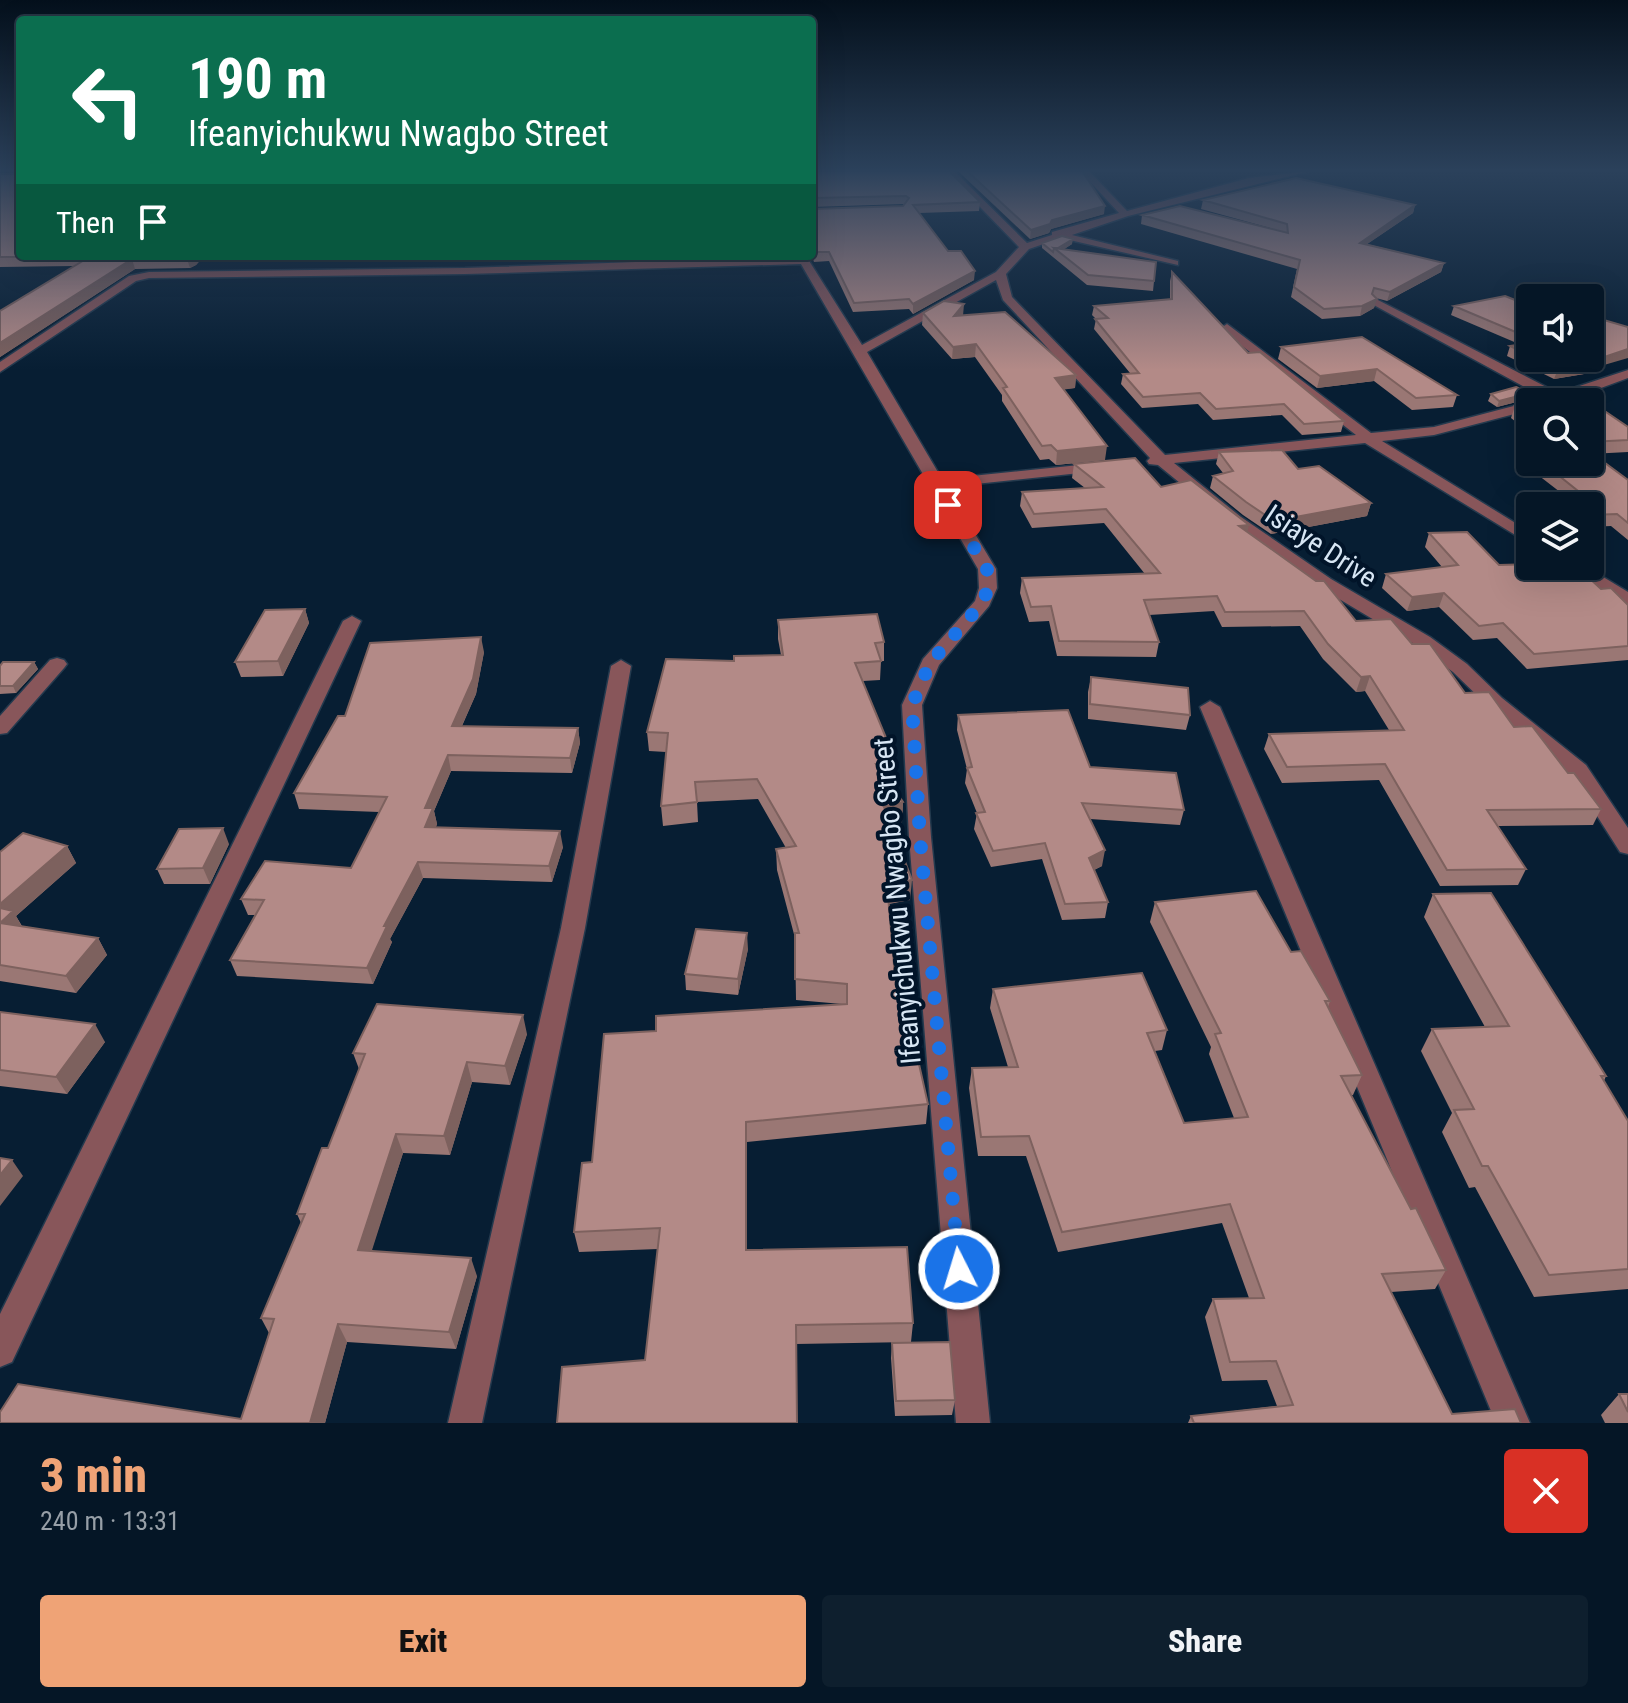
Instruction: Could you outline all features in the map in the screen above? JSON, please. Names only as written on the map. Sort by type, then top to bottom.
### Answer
[{"type":"street","points":[[1015,237],[1025,247]]},
{"type":"street","points":[[860,351],[1000,274],[1025,247],[1048,237]]},
{"type":"street","points":[[1070,237],[1174,263]]},
{"type":"street","points":[[0,368],[133,278],[149,275],[465,271],[750,260]]},
{"type":"street","name":"Ifeanyichukwu Nwagbo Street","points":[[803,260],[987,569],[988,588],[983,602],[930,663],[912,705],[920,837],[973,1423]]},
{"type":"street","name":"Isiaye Drive","points":[[1000,274],[1007,298],[1131,432],[1161,460],[1248,529],[1325,583],[1423,641],[1460,668],[1495,702],[1579,770],[1628,846]]},
{"type":"street","points":[[1376,302],[1530,388]]},
{"type":"street","points":[[1227,328],[1371,440],[1516,530]]},
{"type":"street","points":[[1587,388],[1628,374]]},
{"type":"street","points":[[935,484],[1371,440],[1434,431],[1516,410]]},
{"type":"street","points":[[1596,580],[1628,600]]},
{"type":"street","points":[[0,1350],[352,621]]},
{"type":"street","points":[[0,728],[57,664]]},
{"type":"street","points":[[465,1423],[573,928],[621,666]]},
{"type":"street","points":[[1210,707],[1513,1423]]},
{"type":"building","points":[[0,237],[16,237],[16,257],[0,257]]},
{"type":"building","points":[[816,237],[938,237],[948,251],[961,251],[975,271],[913,304],[909,299],[854,303],[829,252],[816,252]]},
{"type":"building","points":[[1058,237],[1073,239],[1054,248],[1053,252],[1042,243]]},
{"type":"building","points":[[1221,237],[1368,237],[1360,243],[1444,263],[1390,292],[1374,288],[1372,294],[1377,299],[1362,306],[1324,309],[1294,287],[1300,260]]},
{"type":"building","points":[[1054,248],[1156,262],[1154,281],[1088,275]]},
{"type":"building","points":[[84,260],[130,260],[0,343],[0,311]]},
{"type":"building","points":[[1172,272],[1248,353],[1260,352],[1344,421],[1304,424],[1284,404],[1216,409],[1200,393],[1143,397],[1123,374],[1139,373],[1095,319],[1108,318],[1094,306],[1172,299]]},
{"type":"building","points":[[1505,296],[1516,300],[1516,332],[1454,306]]},
{"type":"building","points":[[944,301],[964,304],[954,316],[1005,312],[1076,375],[1055,378],[1107,446],[1057,451],[1051,445],[1042,446],[1003,388],[1007,387],[976,344],[953,347],[923,313]]},
{"type":"building","points":[[1604,320],[1628,327],[1628,349],[1604,357]]},
{"type":"building","points":[[1362,337],[1457,395],[1416,398],[1377,369],[1320,376],[1281,347]]},
{"type":"building","points":[[1518,388],[1516,397],[1499,401],[1491,394]]},
{"type":"building","points":[[1604,411],[1628,427],[1628,440],[1604,441]]},
{"type":"building","points":[[1282,450],[1298,469],[1319,466],[1371,503],[1274,521],[1213,476],[1233,471],[1219,452]]},
{"type":"building","points":[[1135,458],[1161,487],[1191,480],[1249,525],[1239,526],[1316,581],[1324,581],[1356,621],[1391,619],[1412,644],[1430,644],[1465,693],[1489,692],[1514,727],[1532,726],[1601,809],[1487,810],[1526,869],[1447,870],[1385,764],[1287,767],[1269,734],[1404,730],[1370,676],[1361,677],[1328,644],[1304,611],[1225,612],[1217,596],[1144,600],[1159,642],[1059,641],[1051,606],[1031,607],[1022,578],[1160,573],[1106,509],[1034,514],[1022,492],[1103,487],[1074,464]]},
{"type":"building","points":[[1604,462],[1628,480],[1628,523],[1617,514],[1604,514],[1604,492],[1562,492],[1578,491],[1559,476],[1604,476]]},
{"type":"building","points":[[1467,532],[1499,565],[1516,564],[1516,580],[1591,580],[1601,589],[1611,588],[1628,605],[1628,646],[1534,654],[1503,623],[1479,626],[1444,593],[1412,597],[1386,574],[1458,565],[1429,533]]},
{"type":"building","points":[[305,609],[278,661],[235,662],[265,610]]},
{"type":"building","points":[[877,614],[884,642],[875,643],[881,661],[855,663],[896,762],[876,764],[903,802],[884,807],[912,880],[887,884],[895,977],[908,977],[914,1042],[928,1104],[746,1122],[746,1250],[907,1247],[913,1323],[796,1325],[797,1423],[557,1423],[562,1367],[645,1360],[660,1228],[574,1232],[582,1163],[592,1162],[604,1034],[656,1031],[656,1016],[847,1004],[847,984],[795,979],[795,933],[799,933],[776,849],[796,846],[757,779],[695,782],[697,802],[661,806],[668,733],[647,732],[666,659],[734,661],[734,656],[783,655],[778,620]]},
{"type":"building","points":[[481,637],[473,679],[452,726],[578,728],[570,758],[448,755],[425,808],[433,808],[425,827],[560,831],[549,866],[418,862],[384,926],[387,926],[367,968],[230,960],[264,900],[241,899],[265,861],[351,868],[387,797],[294,793],[338,716],[345,716],[370,643]]},
{"type":"building","points":[[3,662],[34,662],[13,686],[0,686],[0,666]]},
{"type":"building","points":[[1091,677],[1188,688],[1190,715],[1090,704]]},
{"type":"building","points":[[1068,710],[1090,767],[1176,773],[1184,810],[1082,803],[1105,850],[1089,858],[1108,902],[1065,904],[1045,843],[993,851],[976,813],[985,812],[967,768],[972,767],[958,715]]},
{"type":"building","points":[[223,828],[203,868],[157,869],[179,829]]},
{"type":"building","points":[[23,833],[67,846],[0,904],[0,852]]},
{"type":"building","points":[[1256,891],[1291,952],[1301,951],[1330,1001],[1325,1001],[1362,1075],[1341,1076],[1411,1209],[1416,1208],[1446,1270],[1382,1274],[1452,1414],[1515,1409],[1521,1423],[1194,1423],[1191,1416],[1293,1405],[1276,1361],[1230,1362],[1213,1299],[1264,1298],[1230,1204],[1062,1232],[1029,1136],[981,1137],[972,1068],[1018,1067],[993,989],[1142,973],[1167,1030],[1147,1033],[1184,1123],[1248,1117],[1215,1034],[1221,1033],[1155,902]]},
{"type":"building","points":[[1491,893],[1606,1076],[1601,1076],[1628,1121],[1628,1269],[1549,1275],[1488,1166],[1482,1166],[1454,1110],[1474,1109],[1432,1029],[1509,1026],[1433,894]]},
{"type":"building","points":[[0,908],[13,911],[0,923]]},
{"type":"building","points":[[0,923],[98,938],[66,976],[0,965]]},
{"type":"building","points":[[696,929],[747,933],[738,979],[685,974]]},
{"type":"building","points":[[377,1004],[523,1015],[505,1066],[467,1062],[444,1136],[396,1134],[358,1250],[471,1258],[449,1332],[338,1324],[310,1423],[0,1423],[0,1412],[18,1384],[241,1419],[274,1319],[261,1318],[305,1214],[297,1214],[322,1148],[328,1148],[365,1054],[353,1053]]},
{"type":"building","points":[[0,1012],[95,1024],[56,1077],[0,1070]]},
{"type":"building","points":[[0,1158],[12,1160],[0,1175]]},
{"type":"building","points":[[950,1342],[955,1400],[896,1401],[892,1343]]},
{"type":"building","points":[[1619,1394],[1628,1394],[1628,1412]]},
{"type":"route","points":[[948,505],[987,569],[988,588],[983,602],[968,615],[930,663],[912,705],[920,837],[959,1269]]}]
